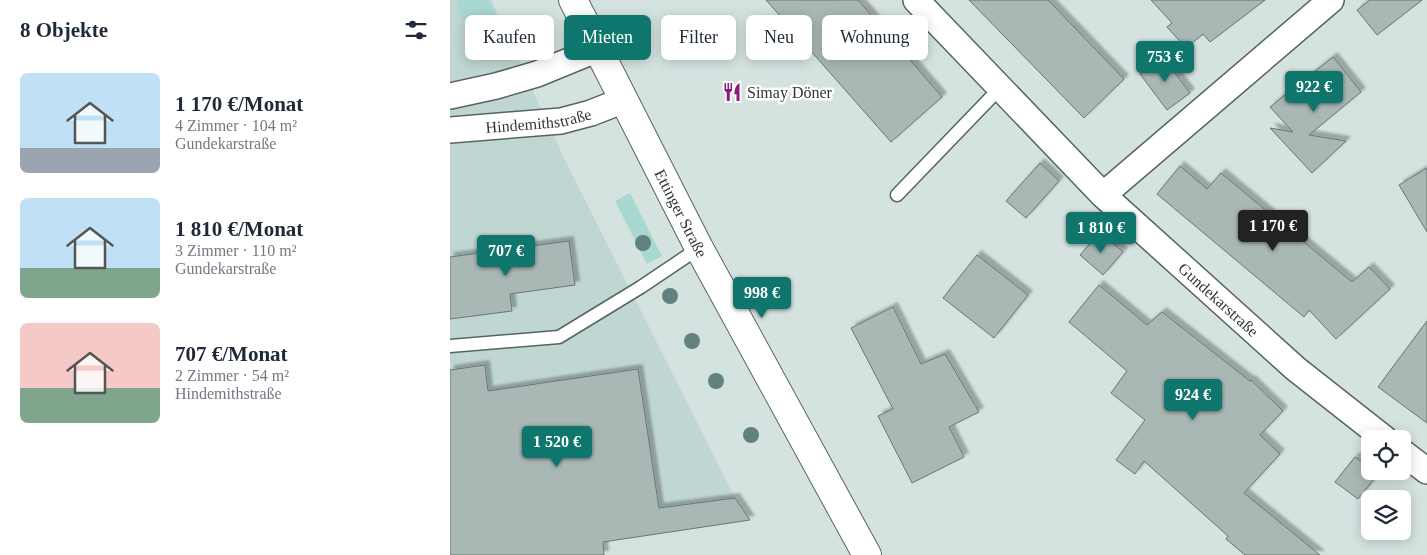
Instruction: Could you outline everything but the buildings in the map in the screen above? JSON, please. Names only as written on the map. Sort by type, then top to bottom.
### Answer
[{"type":"main road","name":"Ettinger Straße","points":[[572,0],[580,15]]},
{"type":"main road","name":"Ettinger Straße","points":[[604,60],[699,248],[867,555]]},
{"type":"street","name":"Gundekarstraße","points":[[916,0],[1103,195],[1296,369],[1374,430]]},
{"type":"street","points":[[1103,195],[1331,0]]},
{"type":"street","points":[[450,96],[496,86],[537,74],[571,60]]},
{"type":"street","name":"Hindemithstraße","points":[[450,130],[560,121],[591,113],[624,100]]},
{"type":"street","points":[[1411,459],[1427,471]]},
{"type":"lane","points":[[897,195],[1000,88]]},
{"type":"lane","points":[[450,346],[559,337],[641,287],[699,248]]},
{"type":"shaded area","points":[[450,0],[491,0],[498,15],[465,15],[465,60],[519,60],[564,158],[735,498],[659,508],[450,555]]},
{"type":"green space","points":[[457,0],[489,0],[495,15],[465,15],[465,20],[458,10]]},
{"type":"green space","points":[[630,193],[662,256],[647,264],[615,201]]},
{"type":"place","name":"Simay Döner","points":[[732,92]]}]
